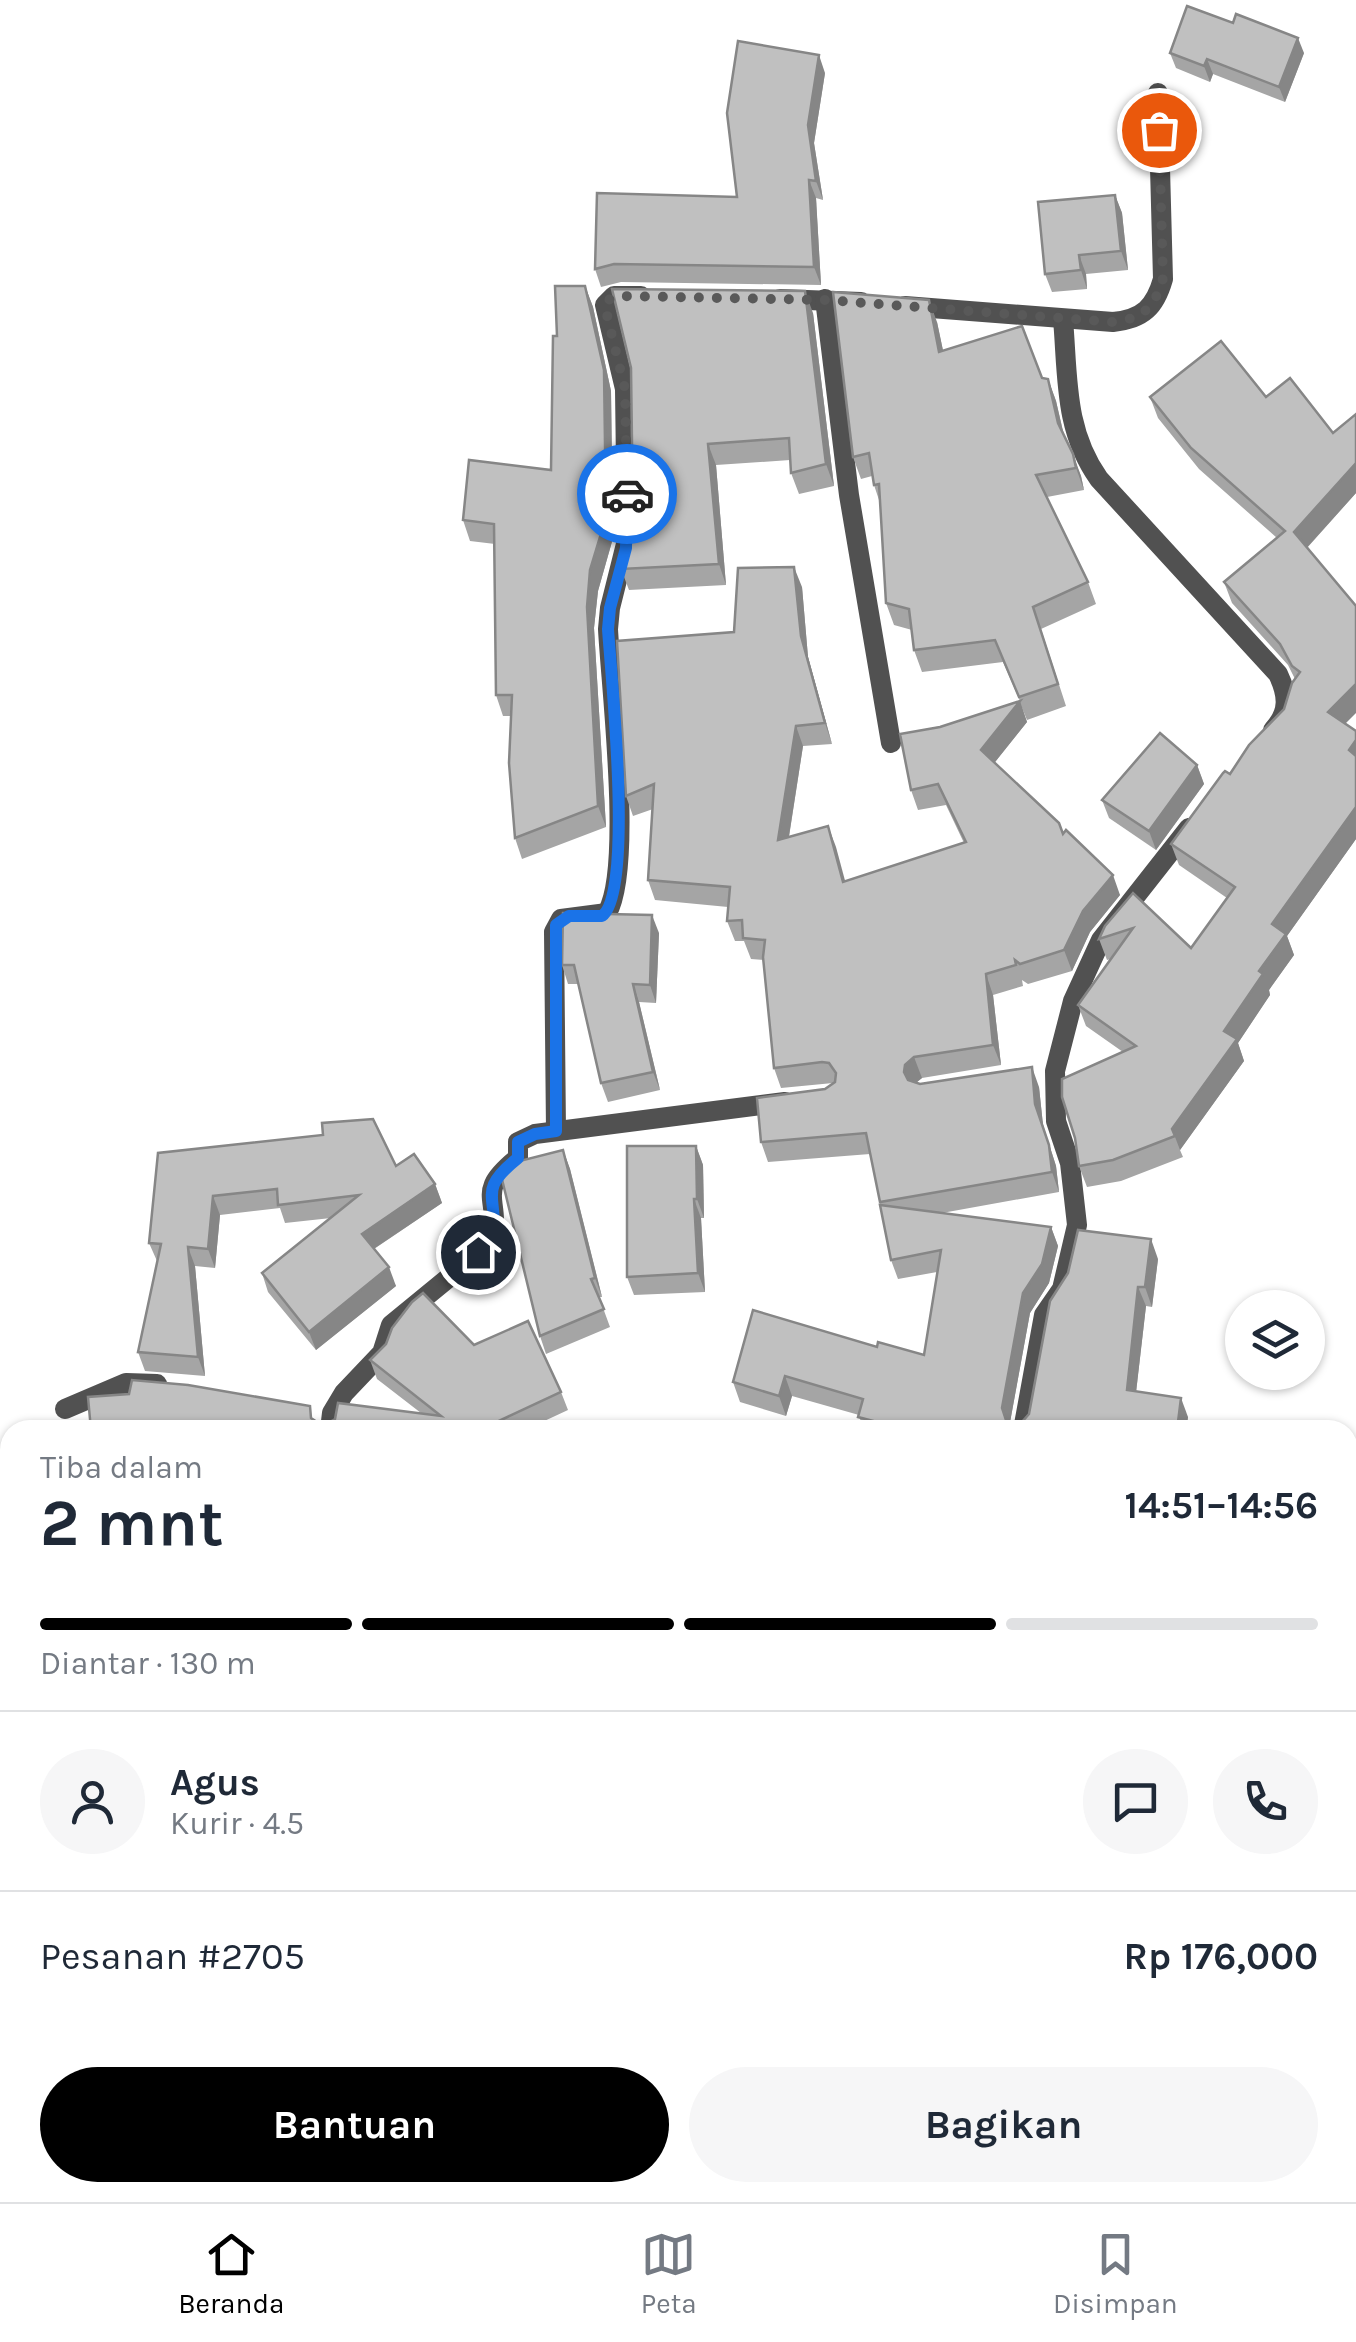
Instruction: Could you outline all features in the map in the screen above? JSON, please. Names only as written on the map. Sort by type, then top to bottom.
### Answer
[{"type":"street","points":[[751,298],[1132,320],[1146,312],[1158,296],[1163,278],[1158,93]]},
{"type":"street","points":[[556,1131],[554,932],[561,919],[569,916],[607,913],[612,904],[620,849],[608,629],[627,540],[625,389],[606,305],[614,296],[658,296]]},
{"type":"street","points":[[826,300],[849,495],[891,743]]},
{"type":"street","points":[[1063,318],[1072,426],[1082,455],[1278,674],[1288,695],[1282,721],[1257,746]]},
{"type":"street","points":[[1024,1420],[1044,1316],[1062,1289],[1077,1226],[1070,1163],[1046,1073],[1072,1001],[1102,940],[1198,815]]},
{"type":"street","points":[[324,1418],[382,1352],[390,1325],[460,1264],[491,1243],[494,1177],[518,1158],[518,1142],[535,1134],[810,1099]]},
{"type":"street","points":[[65,1409],[126,1383],[182,1387]]},
{"type":"building","points":[[1187,6],[1233,23],[1236,14],[1298,38],[1279,87],[1207,59],[1204,66],[1170,53]]},
{"type":"building","points":[[738,41],[819,55],[808,125],[816,181],[809,180],[814,267],[614,264],[595,269],[597,193],[737,197],[727,113]]},
{"type":"building","points":[[1115,195],[1121,251],[1079,255],[1081,270],[1045,274],[1038,202]]},
{"type":"building","points":[[555,286],[585,286],[604,370],[606,517],[590,570],[587,607],[598,806],[515,838],[509,763],[512,695],[496,695],[494,524],[463,520],[469,460],[551,470],[553,336],[557,336]]},
{"type":"building","points":[[612,289],[805,291],[826,464],[791,473],[789,438],[708,444],[719,564],[621,569],[633,518],[631,368]]},
{"type":"building","points":[[833,292],[929,300],[939,352],[1022,326],[1042,378],[1048,379],[1058,423],[1076,468],[1036,475],[1088,582],[1033,607],[1058,684],[1019,697],[995,640],[914,650],[909,609],[886,603],[879,484],[874,485],[869,453],[853,457]]},
{"type":"building","points":[[1221,341],[1266,397],[1290,378],[1333,433],[1356,414],[1356,463],[1294,532],[1356,606],[1356,684],[1328,712],[1356,731],[1356,740],[1349,750],[1356,756],[1356,807],[1272,924],[1286,934],[1224,1031],[1237,1039],[1172,1129],[1175,1136],[1113,1160],[1079,1166],[1062,1097],[1062,1079],[1136,1046],[1078,1005],[1133,928],[1099,939],[1133,893],[1191,948],[1235,887],[1171,844],[1223,773],[1230,774],[1249,745],[1284,709],[1300,672],[1224,582],[1285,531],[1191,448],[1150,397]]},
{"type":"building","points":[[794,567],[801,636],[825,723],[796,726],[778,840],[828,826],[843,882],[966,842],[938,784],[911,790],[900,734],[940,727],[1020,701],[981,750],[1059,823],[1063,834],[1066,830],[1113,875],[1083,911],[1064,950],[1020,964],[1015,960],[1016,965],[986,974],[993,1045],[914,1057],[905,1065],[908,1080],[920,1084],[1032,1067],[1035,1104],[1049,1145],[1052,1172],[880,1202],[866,1133],[761,1142],[757,1098],[825,1089],[835,1082],[836,1073],[829,1063],[822,1062],[774,1068],[763,957],[765,940],[743,938],[742,920],[727,921],[730,887],[648,880],[654,784],[626,796],[617,641],[734,632],[738,568]]},
{"type":"building","points":[[1160,733],[1197,765],[1149,831],[1102,800]]},
{"type":"building","points":[[563,913],[652,915],[650,985],[633,984],[653,1072],[601,1083],[574,965],[562,965]]},
{"type":"building","points":[[373,1119],[396,1166],[414,1154],[435,1184],[362,1234],[389,1267],[309,1332],[262,1273],[359,1195],[278,1205],[277,1189],[213,1196],[208,1249],[188,1247],[198,1357],[138,1352],[161,1244],[149,1243],[158,1153],[323,1135],[322,1123]]},
{"type":"building","points":[[627,1146],[696,1146],[698,1273],[627,1277]]},
{"type":"building","points":[[563,1150],[595,1278],[591,1279],[604,1309],[540,1336],[500,1171],[504,1165]]},
{"type":"building","points":[[880,1205],[1051,1227],[1042,1264],[1023,1293],[1002,1408],[1006,1420],[869,1420],[858,1417],[863,1399],[785,1376],[779,1396],[733,1382],[753,1310],[877,1347],[878,1342],[924,1355],[941,1250],[891,1260]]},
{"type":"building","points":[[1078,1230],[1151,1239],[1145,1287],[1138,1287],[1127,1390],[1181,1398],[1178,1420],[1024,1420],[1029,1414],[1050,1301],[1068,1273]]},
{"type":"building","points":[[423,1293],[474,1345],[528,1321],[561,1392],[501,1420],[333,1420],[338,1403],[441,1416],[370,1360],[386,1344],[392,1328]]},
{"type":"building","points":[[132,1380],[188,1385],[310,1406],[314,1420],[90,1420],[88,1397],[129,1394]]},
{"type":"way so far","points":[[627,494],[625,389],[606,311],[608,300],[620,296],[826,300],[1113,322],[1132,320],[1146,312],[1158,296],[1163,278],[1159,130]]},
{"type":"route","points":[[478,1252],[491,1243],[494,1233],[494,1177],[518,1158],[518,1142],[556,1131],[556,925],[569,916],[602,916],[612,904],[620,849],[608,629],[626,548],[627,494]]}]
